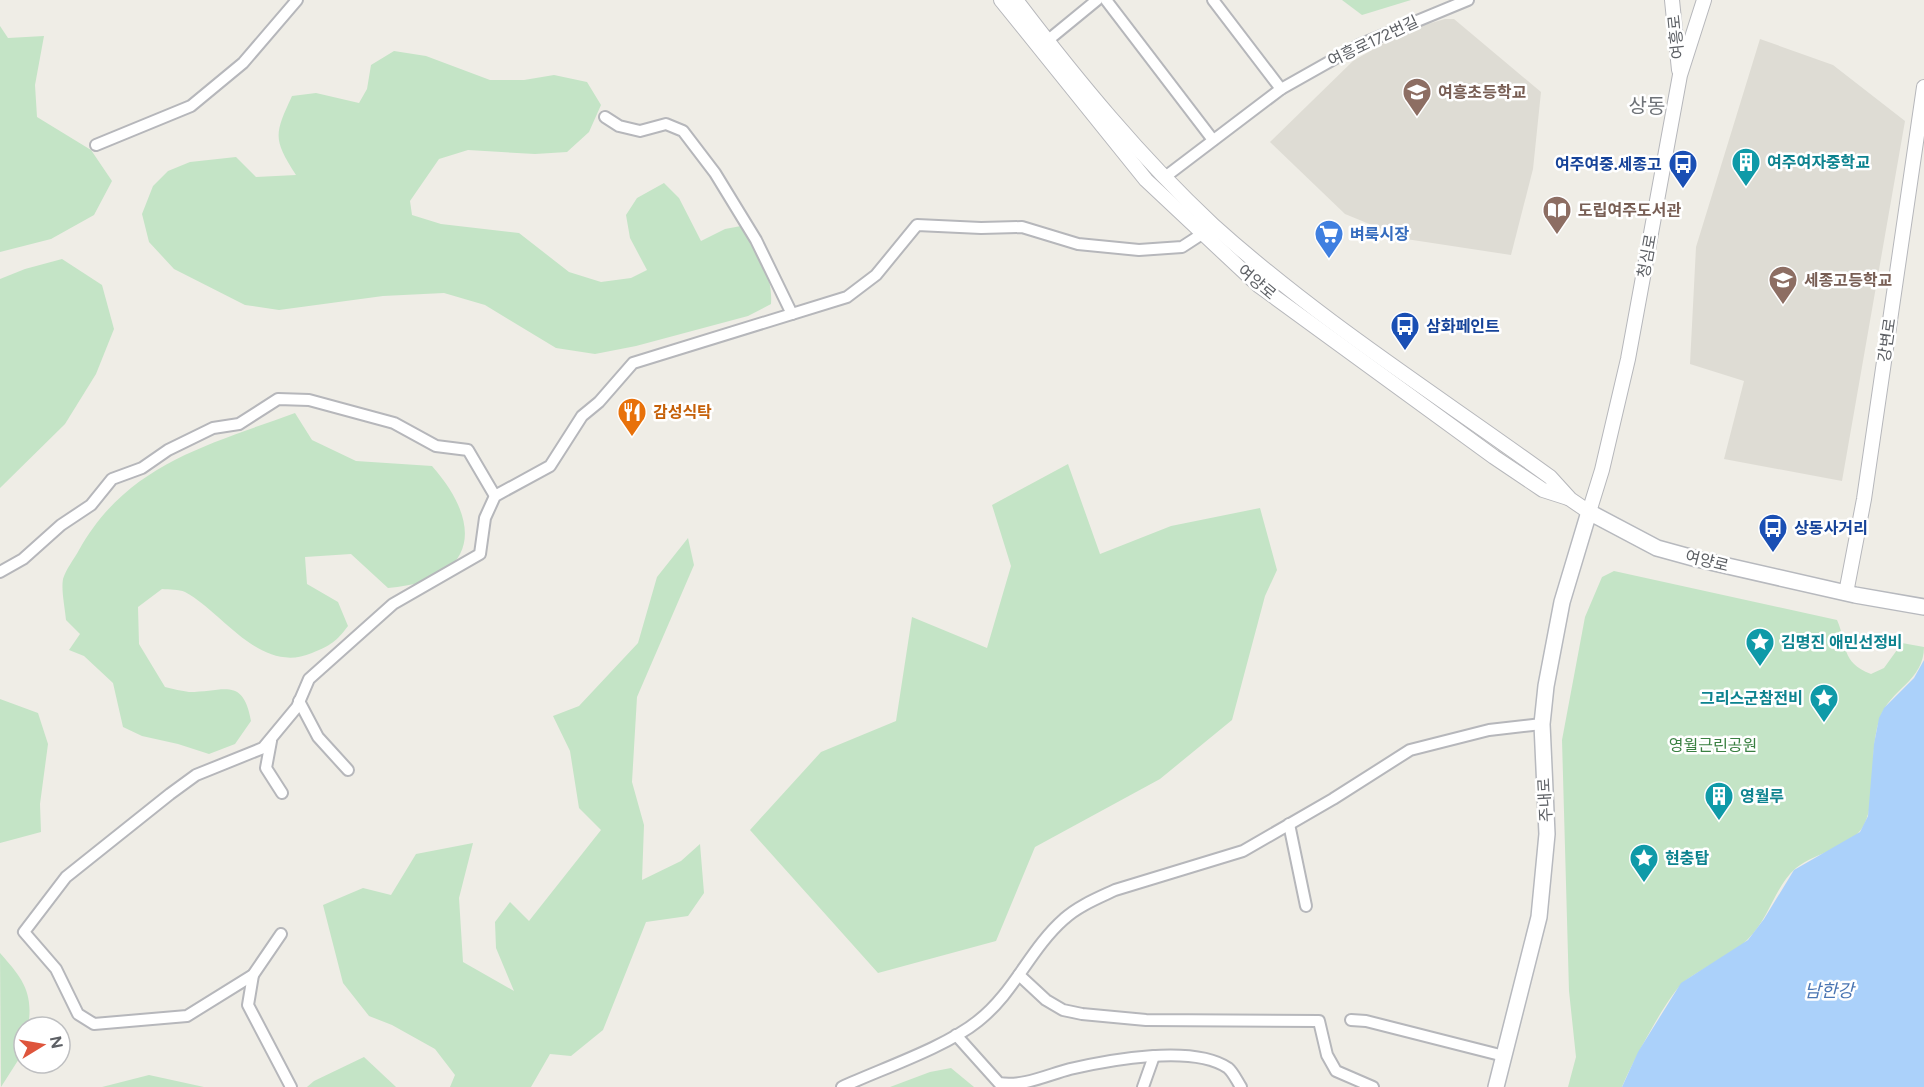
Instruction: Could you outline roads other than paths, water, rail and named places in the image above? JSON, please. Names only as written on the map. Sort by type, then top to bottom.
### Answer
[{"type":"main road","name":"여양로","points":[[1588,512],[1657,548],[1851,594],[1924,607]]},
{"type":"main road","name":"주내로","points":[[1496,1087],[1539,917],[1547,834],[1542,724],[1562,602],[1588,512]]},
{"type":"street","points":[[96,145],[191,106],[243,63],[297,0]]},
{"type":"street","name":"여양로","points":[[1001,0],[1121,152],[1160,196],[1258,285],[1542,490],[1570,499]]},
{"type":"street","name":"여양로","points":[[1016,0],[1101,107],[1212,224],[1281,282],[1550,477],[1570,499],[1588,512]]},
{"type":"street","points":[[1047,41],[1097,0]]},
{"type":"street","points":[[1106,0],[1213,140]]},
{"type":"street","points":[[1213,0],[1281,89]]},
{"type":"street","name":"여흥로172번길","points":[[1165,177],[1281,89],[1359,45],[1468,0]]},
{"type":"street","name":"여흥로","points":[[1672,0],[1680,75]]},
{"type":"street","name":"청심로","points":[[1588,512],[1602,470],[1628,359],[1680,75],[1704,0]]},
{"type":"street","name":"강변로","points":[[1851,594],[1924,87]]},
{"type":"street","points":[[605,117],[619,126],[640,131],[666,124],[683,131],[715,173],[756,240],[792,314]]},
{"type":"street","points":[[281,934],[253,975],[187,1016],[94,1024],[78,1014],[56,969],[24,932],[66,877],[162,801],[196,775],[263,748],[299,701],[309,679],[393,604],[480,554],[484,518],[495,496],[550,466],[582,416],[599,402],[633,363],[847,297],[876,275],[917,225],[981,228],[1022,226],[1078,244],[1139,250],[1182,247],[1202,234],[1212,224]]},
{"type":"street","points":[[0,572],[23,558],[61,525],[91,505],[112,479],[141,468],[168,450],[213,428],[238,424],[278,399],[309,400],[394,423],[436,446],[468,450],[495,496]]},
{"type":"street","points":[[299,701],[318,736],[348,770]]},
{"type":"street","points":[[842,1087],[956,1035],[978,1021],[995,1005],[1056,927],[1087,904],[1115,890],[1243,851],[1410,750],[1489,730],[1542,724]]},
{"type":"street","points":[[272,738],[266,768],[282,793]]},
{"type":"street","points":[[1289,824],[1306,906]]},
{"type":"street","points":[[253,975],[248,1005],[291,1087]]},
{"type":"street","points":[[1019,975],[1047,1000],[1064,1010],[1082,1014],[1146,1020],[1319,1021],[1327,1055],[1336,1071],[1373,1087]]},
{"type":"street","points":[[1351,1020],[1366,1021],[1504,1056]]},
{"type":"street","points":[[956,1035],[999,1083],[1012,1085],[1071,1069],[1154,1056],[1204,1058],[1229,1069],[1241,1087]]},
{"type":"street","points":[[1143,1087],[1154,1056]]},
{"type":"water","name":"남한강","points":[[1924,660],[1924,1087],[1622,1087],[1638,1052],[1681,983],[1748,940],[1764,919],[1794,870],[1860,832],[1868,816],[1874,744],[1879,718],[1884,708],[1914,678]]},
{"type":"place","name":"여흥초등학교","points":[[1417,118]]},
{"type":"place","name":"여주여자중학교","points":[[1746,188]]},
{"type":"place","name":"여주여중.세종고","points":[[1683,190]]},
{"type":"place","name":"도립여주도서관","points":[[1557,236]]},
{"type":"place","name":"벼룩시장","points":[[1329,260]]},
{"type":"place","name":"세종고등학교","points":[[1783,306]]},
{"type":"place","name":"삼화페인트","points":[[1405,352]]},
{"type":"place","name":"감성식탁","points":[[632,438]]},
{"type":"place","name":"상동사거리","points":[[1773,554]]},
{"type":"place","name":"김명진 애민선정비","points":[[1760,668]]},
{"type":"place","name":"그리스군참전비","points":[[1824,724]]},
{"type":"place","name":"영월루","points":[[1719,822]]},
{"type":"place","name":"현충탑","points":[[1644,884]]},
{"type":"district","name":"상동","points":[[1647,106]]},
{"type":"park label","name":"영월근린공원","points":[[1713,745]]}]
